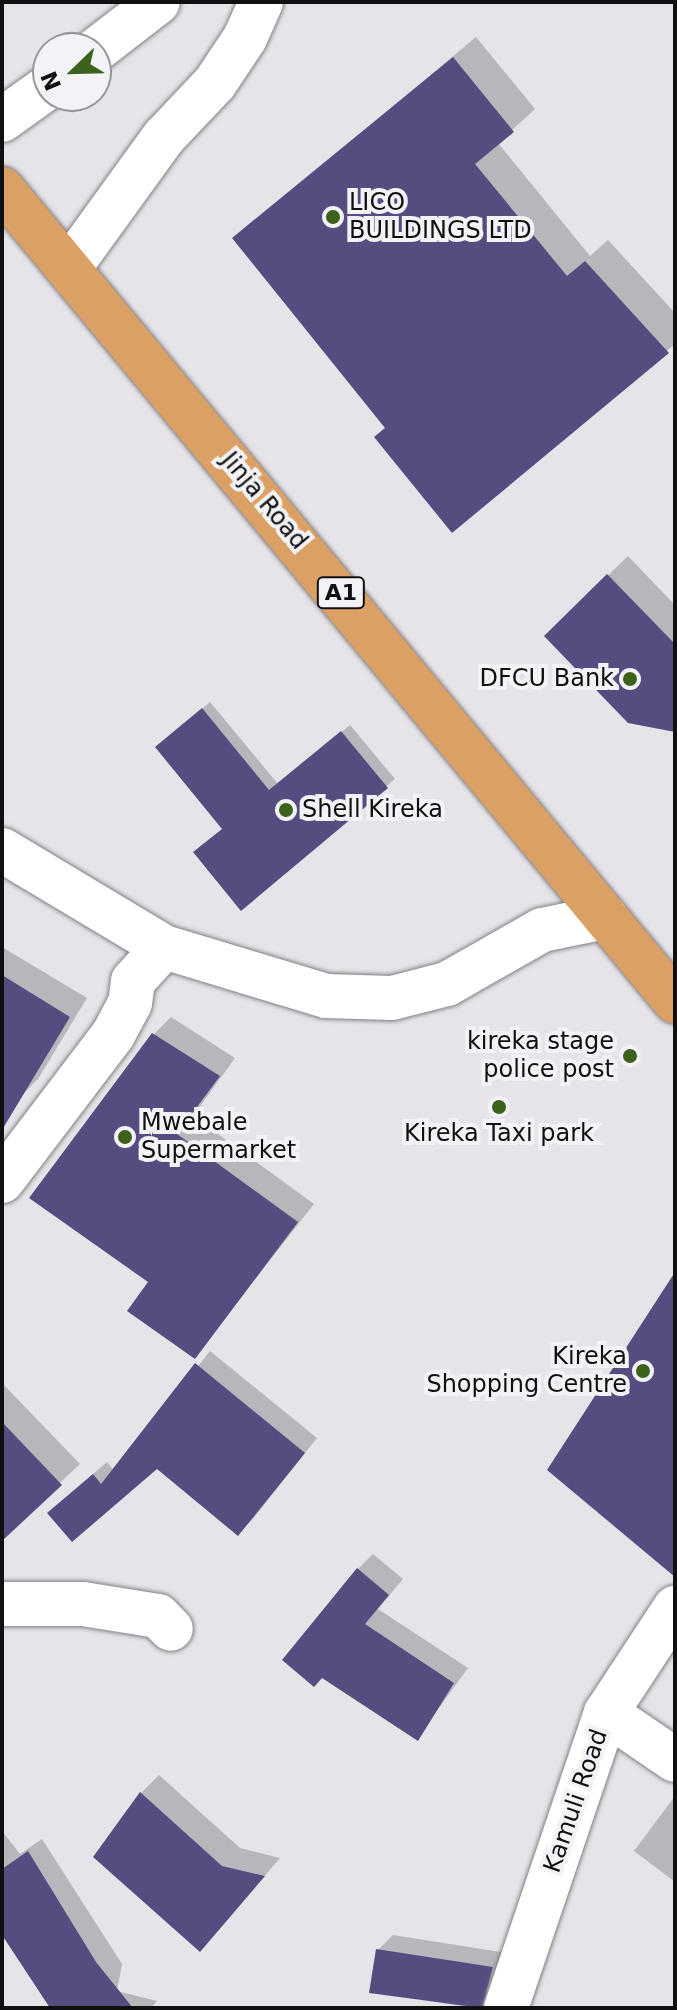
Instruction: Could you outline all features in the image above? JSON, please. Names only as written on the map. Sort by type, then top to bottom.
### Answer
[{"type":"highway","name":"Jinja Road","points":[[2,189],[675,1001]]},
{"type":"street","points":[[112,38],[158,2]]},
{"type":"street","points":[[69,268],[164,137],[215,83],[245,38],[261,2]]},
{"type":"street","points":[[2,120],[32,98]]},
{"type":"street","points":[[2,850],[164,947],[326,996],[392,998],[447,984],[542,930],[606,917]]},
{"type":"street","points":[[2,1181],[113,1035],[130,1003],[133,981],[164,947]]},
{"type":"street","points":[[2,1604],[83,1604],[158,1616],[171,1629]]},
{"type":"street","name":"Kamuli Road","points":[[506,2008],[606,1713],[675,1608]]},
{"type":"street","points":[[606,1713],[675,1760]]},
{"type":"building","points":[[453,57],[514,132],[475,164],[567,276],[585,261],[669,353],[452,533],[374,437],[385,428],[232,238]]},
{"type":"building","name":"DFCU Bank","points":[[607,574],[675,644],[675,732],[628,723],[544,636]]},
{"type":"building","points":[[202,708],[269,790],[341,731],[388,788],[241,911],[193,852],[222,829],[155,747]]},
{"type":"building","points":[[2,975],[70,1017],[2,1130]]},
{"type":"building","points":[[152,1033],[220,1076],[177,1134],[298,1222],[195,1359],[127,1311],[148,1282],[29,1198]]},
{"type":"building","name":"Kireka Shopping Centre","points":[[675,1272],[675,1577],[547,1470]]},
{"type":"building","points":[[195,1363],[305,1453],[238,1536],[157,1469],[72,1542],[47,1513],[93,1474],[101,1484]]},
{"type":"building","points":[[2,1422],[62,1485],[2,1541]]},
{"type":"building","points":[[357,1568],[389,1595],[365,1624],[454,1683],[418,1741],[322,1678],[314,1687],[282,1660]]},
{"type":"building","points":[[140,1792],[222,1866],[265,1876],[200,1952],[93,1857]]},
{"type":"building","points":[[28,1851],[96,1962],[133,2008],[50,2008],[2,1935],[2,1869]]},
{"type":"building","points":[[376,1949],[493,1967],[482,2008],[369,1993]]},
{"type":"place","name":"LICO BUILDINGS LTD","points":[[333,217]]},
{"type":"place","name":"DFCU Bank","points":[[630,679]]},
{"type":"place","name":"Shell Kireka","points":[[286,810]]},
{"type":"place","name":"kireka stage police post","points":[[630,1056]]},
{"type":"place","name":"Kireka Taxi park","points":[[499,1107]]},
{"type":"place","name":"Mwebale Supermarket","points":[[125,1137]]},
{"type":"place","name":"Kireka Shopping Centre","points":[[643,1371]]}]
